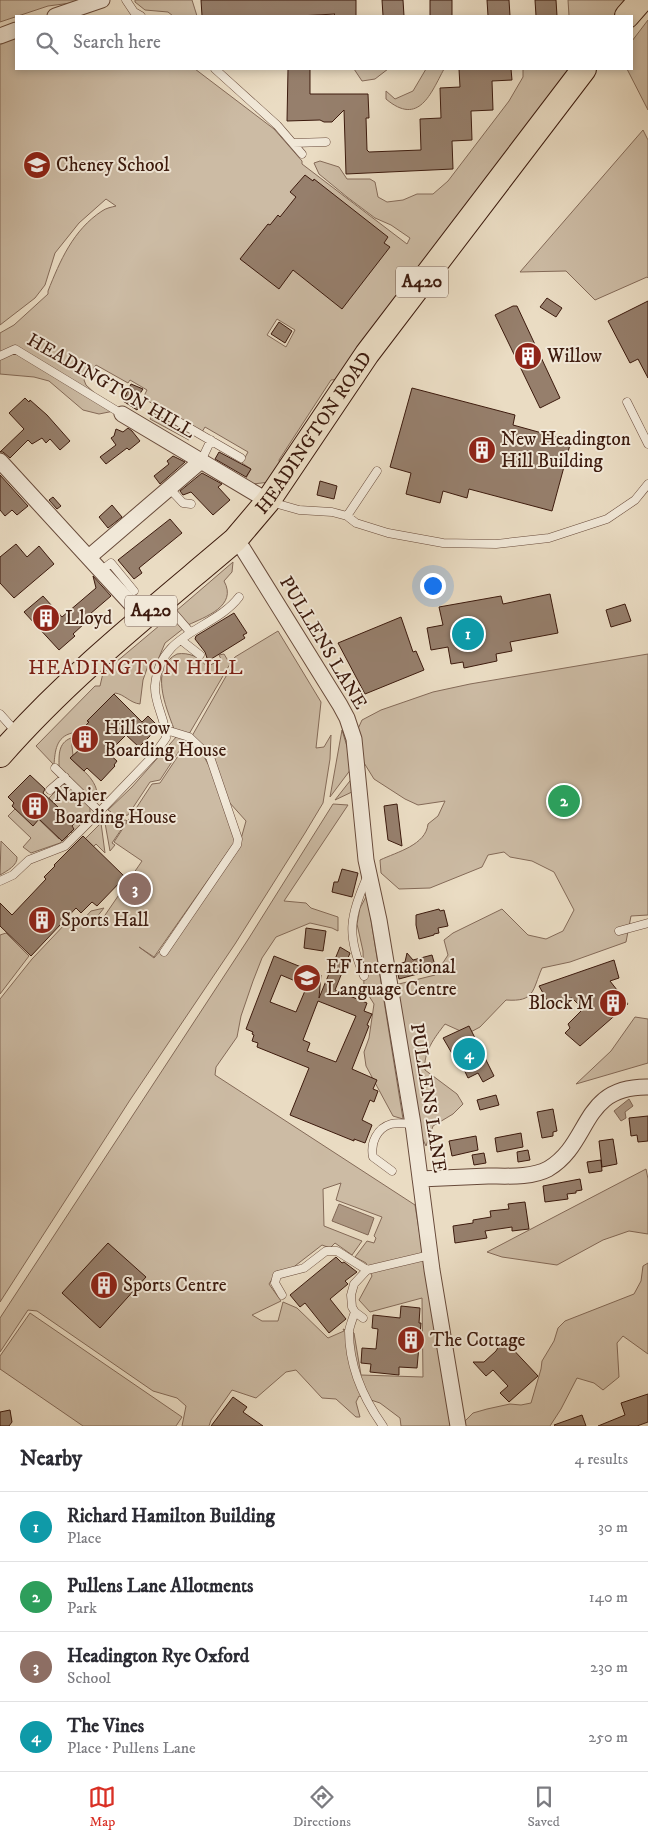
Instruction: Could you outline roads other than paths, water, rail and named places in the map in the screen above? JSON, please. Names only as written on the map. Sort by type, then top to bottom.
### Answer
[{"type":"main road","points":[[628,15],[641,0]]},
{"type":"main road","name":"HEADINGTON ROAD","points":[[0,755],[18,734],[74,678],[235,540],[268,501],[367,354],[583,70]]},
{"type":"street","points":[[58,15],[102,0]]},
{"type":"street","points":[[0,36],[15,30]]},
{"type":"street","name":"HEADINGTON HILL","points":[[122,414],[268,501]]},
{"type":"street","points":[[0,461],[102,570],[143,617]]},
{"type":"street","name":"HEADINGTON HILL","points":[[89,557],[201,461]]},
{"type":"street","name":"PULLENS LANE","points":[[235,540],[243,549],[347,718],[354,739],[368,872],[380,920],[413,1124],[430,1255],[458,1426]]},
{"type":"street","points":[[420,1179],[525,1175],[546,1170],[565,1155],[599,1104],[607,1097],[629,1088],[648,1087]]},
{"type":"lane","points":[[126,0],[134,12],[139,15]]},
{"type":"lane","points":[[216,70],[278,125],[302,154]]},
{"type":"lane","points":[[293,143],[326,142]]},
{"type":"lane","name":"HEADINGTON HILL","points":[[0,356],[16,349],[122,414]]},
{"type":"lane","points":[[627,402],[648,444]]},
{"type":"lane","points":[[158,410],[241,458]]},
{"type":"lane","points":[[201,461],[211,440]]},
{"type":"lane","points":[[347,516],[376,471]]},
{"type":"lane","points":[[268,501],[298,510],[332,512],[347,516],[356,524],[388,533],[443,542],[496,544],[550,538],[607,519],[635,500],[648,484]]},
{"type":"lane","points":[[170,488],[183,503],[191,504]]},
{"type":"lane","points":[[102,570],[111,563],[134,591]]},
{"type":"lane","points":[[0,881],[13,875],[29,860],[65,846],[154,756],[166,738],[165,721],[157,700],[155,686],[163,660],[172,647],[190,632],[232,607],[239,597]]},
{"type":"lane","points":[[163,601],[190,632]]},
{"type":"lane","points":[[181,640],[200,655]]},
{"type":"lane","points":[[0,714],[18,734]]},
{"type":"lane","points":[[164,952],[237,845],[238,840],[210,757],[189,737],[166,730]]},
{"type":"lane","points":[[55,768],[100,812]]},
{"type":"lane","points":[[50,790],[65,777]]},
{"type":"lane","points":[[364,976],[351,935],[351,923],[368,872]]},
{"type":"lane","points":[[619,931],[648,923]]},
{"type":"lane","points":[[392,1171],[373,1157],[374,1138],[383,1128],[393,1123],[413,1124]]},
{"type":"lane","points":[[282,1296],[274,1283],[277,1275],[304,1268],[326,1251],[337,1251],[367,1270]]},
{"type":"lane","points":[[363,1318],[355,1312],[352,1306],[352,1290],[354,1284],[367,1270],[430,1255]]},
{"type":"lane","points":[[355,1312],[349,1329],[352,1355],[360,1387],[382,1426]]},
{"type":"place","name":"Cheney School","points":[[37,165]]},
{"type":"place","name":"Willow","points":[[528,356]]},
{"type":"place","name":"New Headington Hill Building","points":[[482,450]]},
{"type":"place","name":"Lloyd","points":[[46,618]]},
{"type":"place","name":"Richard Hamilton Building","points":[[468,634]]},
{"type":"place","name":"Hillstow Boarding House","points":[[85,739]]},
{"type":"place","name":"Pullens Lane Allotments","points":[[564,801]]},
{"type":"place","name":"Napier Boarding House","points":[[35,806]]},
{"type":"place","name":"Headington Rye Oxford","points":[[135,889]]},
{"type":"place","name":"Sports Hall","points":[[42,920]]},
{"type":"place","name":"EF International Language Centre","points":[[307,978]]},
{"type":"place","name":"Block M","points":[[613,1003]]},
{"type":"place","name":"The Vines","points":[[469,1054]]},
{"type":"place","name":"Sports Centre","points":[[104,1285]]},
{"type":"place","name":"The Cottage","points":[[411,1340]]},
{"type":"district","name":"HEADINGTON HILL","points":[[136,668]]}]
